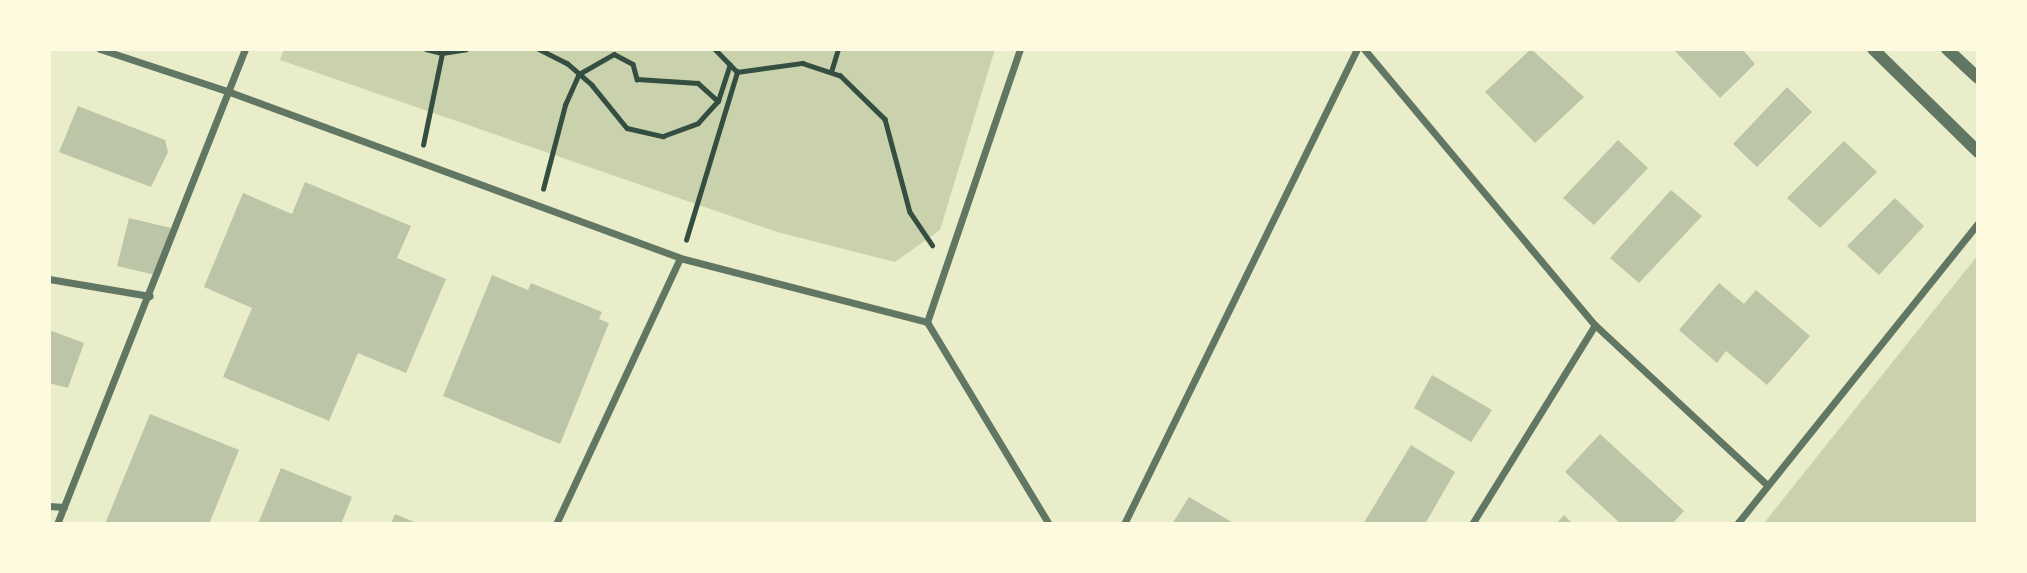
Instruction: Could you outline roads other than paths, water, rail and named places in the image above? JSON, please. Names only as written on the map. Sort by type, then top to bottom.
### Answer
[{"type":"street","points":[[100,49],[227,91],[680,258],[927,322],[1049,524]]},
{"type":"street","points":[[57,524],[150,296],[245,49]]},
{"type":"street","points":[[927,322],[1020,49]]},
{"type":"street","points":[[1124,524],[1357,49]]},
{"type":"street","points":[[1364,49],[1595,325],[1766,484]]},
{"type":"street","points":[[1873,49],[1978,152]]},
{"type":"street","points":[[1947,49],[1978,78]]},
{"type":"street","points":[[1737,524],[1766,484],[1978,223]]},
{"type":"street","points":[[556,524],[680,258]]},
{"type":"street","points":[[49,279],[150,296]]},
{"type":"street","points":[[1472,524],[1595,325]]},
{"type":"street","points":[[49,506],[64,507]]}]
